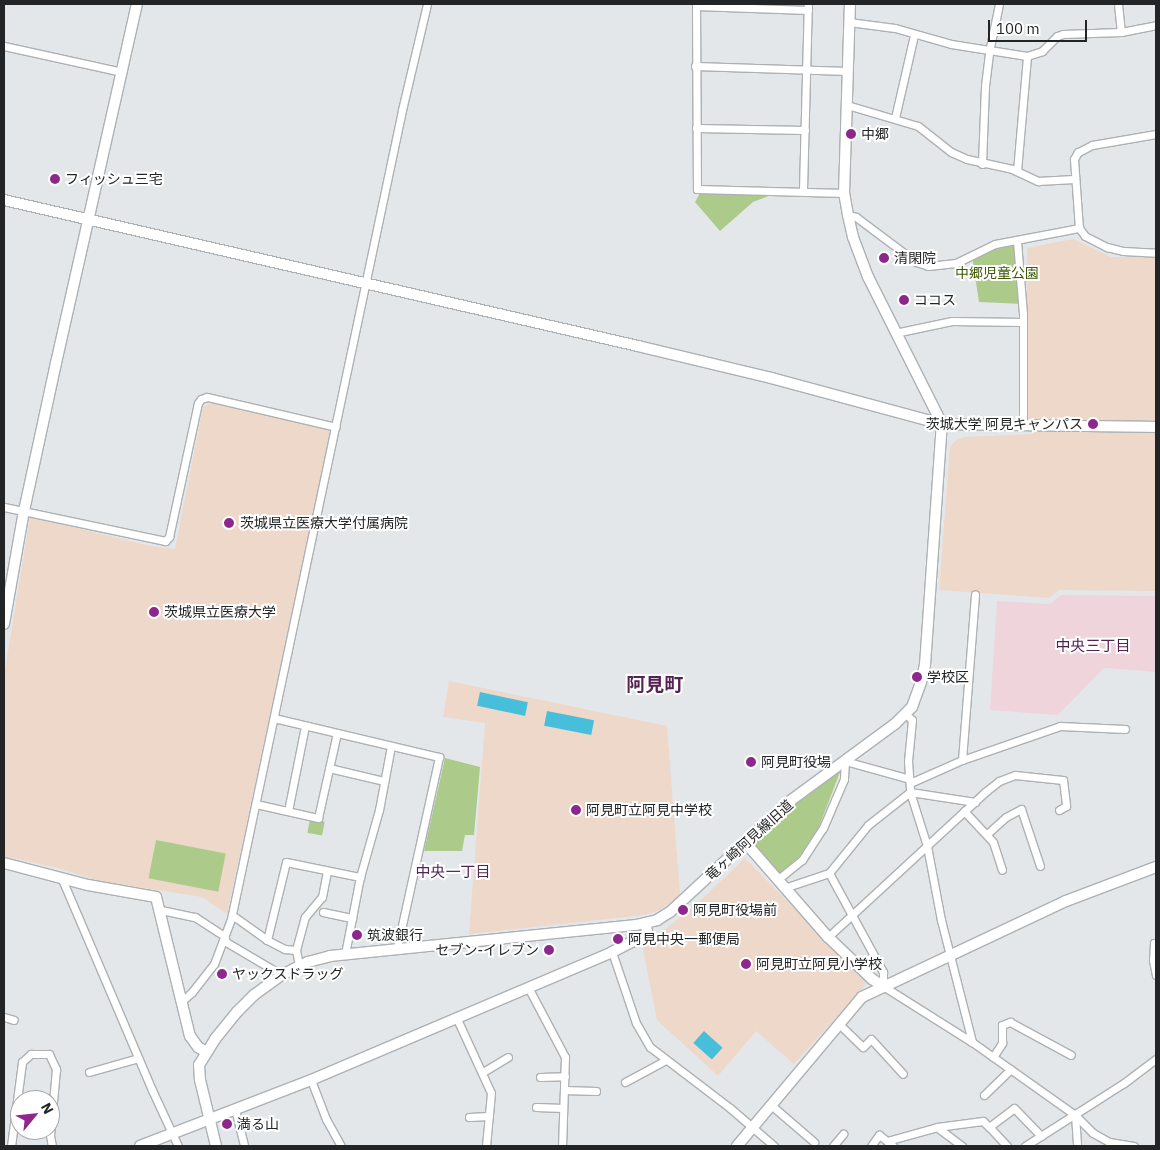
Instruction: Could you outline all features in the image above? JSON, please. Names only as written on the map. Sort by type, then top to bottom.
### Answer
[{"type":"street","points":[[4,624],[24,511],[137,4]]},
{"type":"street","points":[[182,1001],[209,971],[232,915],[367,283],[402,110],[427,4]]},
{"type":"street","points":[[850,4],[844,193],[848,214],[861,259],[896,334],[942,424]]},
{"type":"street","points":[[982,164],[989,52],[999,4]]},
{"type":"street","points":[[1118,4],[1121,32]]},
{"type":"street","points":[[803,190],[808,7],[696,5],[697,189],[803,190],[844,193]]},
{"type":"street","points":[[849,22],[895,28],[914,35],[989,52],[1027,56],[1036,55],[1057,36],[1063,34],[1121,32],[1156,25]]},
{"type":"street","points":[[895,118],[914,35]]},
{"type":"street","points":[[4,46],[122,72]]},
{"type":"street","points":[[1017,171],[1027,56]]},
{"type":"street","points":[[695,66],[848,71]]},
{"type":"street","points":[[846,105],[918,126],[952,152],[982,164],[1017,171],[1038,181],[1074,179]]},
{"type":"street","points":[[696,128],[805,130]]},
{"type":"street","points":[[1156,134],[1092,145],[1078,152],[1074,159],[1079,228],[1085,236],[1107,247],[1123,251],[1156,253]]},
{"type":"street","points":[[4,200],[771,378],[942,424],[1156,427]]},
{"type":"street","points":[[848,214],[861,220],[916,262],[928,266],[956,263],[996,244],[1017,242],[1079,228]]},
{"type":"street","points":[[1017,242],[1023,322],[1023,426]]},
{"type":"street","points":[[896,334],[952,321],[1023,322]]},
{"type":"street","points":[[4,507],[165,542],[169,537],[198,403],[202,399],[207,397],[336,427]]},
{"type":"street","name":"竜ヶ崎阿見線旧道","points":[[216,1146],[198,1070],[206,1052],[246,1002],[282,975],[318,959],[345,954],[646,923],[670,912],[790,801],[906,714],[916,700],[925,665],[942,424]]},
{"type":"street","points":[[962,760],[975,595]]},
{"type":"street","points":[[906,714],[912,720],[908,761],[910,792],[927,846],[941,920],[972,1042]]},
{"type":"street","points":[[274,718],[439,757],[397,948]]},
{"type":"street","points":[[288,811],[305,726]]},
{"type":"street","points":[[778,880],[802,860],[823,828],[844,779],[845,761],[910,781],[962,760],[1060,726],[1125,729]]},
{"type":"street","points":[[256,804],[318,818],[337,733]]},
{"type":"street","points":[[345,954],[360,877],[391,746]]},
{"type":"street","points":[[329,768],[384,781]]},
{"type":"street","points":[[828,937],[999,781],[1015,775],[1064,780],[1066,806],[1059,810]]},
{"type":"street","points":[[784,888],[829,873],[868,825],[910,792],[975,802]]},
{"type":"street","points":[[987,834],[1006,818],[1021,809],[1040,866]]},
{"type":"street","points":[[964,811],[994,842],[1002,870]]},
{"type":"street","points":[[745,842],[828,937],[872,979],[1011,1069],[1075,1114],[1093,1133],[1109,1144],[1134,1146]]},
{"type":"street","points":[[267,940],[286,862],[360,877]]},
{"type":"street","points":[[4,863],[62,879],[152,895],[158,901],[190,1036],[198,1047],[206,1052]]},
{"type":"street","points":[[737,1146],[862,997],[1066,901],[1156,867]]},
{"type":"street","points":[[299,966],[296,950],[305,917],[322,897],[327,871]]},
{"type":"street","points":[[829,873],[883,972],[883,986]]},
{"type":"street","points":[[62,879],[171,1135],[178,1146]]},
{"type":"street","points":[[160,910],[195,917],[224,936],[226,942],[282,975]]},
{"type":"street","points":[[323,912],[352,918]]},
{"type":"street","points":[[232,915],[267,940],[285,949],[296,950]]},
{"type":"street","points":[[140,1146],[311,1080],[529,989],[645,935],[646,923]]},
{"type":"street","points":[[1156,943],[1154,943],[1153,960],[1156,973]]},
{"type":"street","points":[[612,952],[636,1023],[650,1047],[753,1127],[774,1146]]},
{"type":"street","points":[[529,989],[565,1057],[562,1146]]},
{"type":"street","points":[[4,1017],[14,1020]]},
{"type":"street","points":[[457,1019],[492,1093],[486,1146]]},
{"type":"street","points":[[993,1057],[1002,1043],[1002,1025],[1010,1022],[1071,1055]]},
{"type":"street","points":[[839,1024],[863,1047],[871,1039],[903,1074]]},
{"type":"street","points":[[11,1146],[22,1062],[31,1054],[49,1054],[56,1069],[50,1135],[52,1146]]},
{"type":"street","points":[[483,1072],[508,1057]]},
{"type":"street","points":[[89,1072],[138,1058]]},
{"type":"street","points":[[1025,1146],[1156,1059]]},
{"type":"street","points":[[625,1082],[666,1060]]},
{"type":"street","points":[[984,1095],[1011,1069]]},
{"type":"street","points":[[540,1076],[565,1076]]},
{"type":"street","points":[[311,1080],[326,1119],[342,1146]]},
{"type":"street","points":[[564,1090],[596,1091]]},
{"type":"street","points":[[771,1105],[814,1142]]},
{"type":"street","points":[[536,1107],[563,1108]]},
{"type":"street","points":[[989,1127],[1014,1108],[1041,1136]]},
{"type":"street","points":[[235,1110],[244,1146]]},
{"type":"street","points":[[1075,1114],[1077,1146]]},
{"type":"street","points":[[470,1117],[489,1116]]},
{"type":"street","points":[[887,1141],[937,1127],[983,1121],[1006,1146]]},
{"type":"street","points":[[937,1127],[962,1146]]},
{"type":"street","points":[[833,1146],[843,1134]]},
{"type":"street","points":[[871,1146],[879,1135],[894,1146]]},
{"type":"shaded area","name":"茨城大学 阿見キャンパス","points":[[1073,239],[1111,257],[1156,257],[1156,591],[1059,590],[1049,598],[939,590],[950,447],[956,440],[964,437],[1033,434],[1026,413],[1027,248]]},
{"type":"shaded area","name":"茨城県立医療大学","points":[[211,403],[328,427],[331,433],[227,914],[202,897],[100,881],[58,868],[4,856],[4,676],[30,517],[155,547],[175,549],[203,407]]},
{"type":"shaded area","points":[[1061,595],[1156,596],[1156,672],[1104,668],[1058,715],[990,710],[997,601],[1050,604]]},
{"type":"shaded area","name":"阿見町立阿見中学校","points":[[449,681],[667,726],[680,895],[660,910],[644,915],[469,934],[485,723],[443,717]]},
{"type":"shaded area","name":"阿見町立阿見小学校","points":[[745,858],[867,983],[794,1064],[756,1031],[718,1076],[657,1020],[642,945],[658,935],[699,902]]},
{"type":"green space","points":[[697,190],[774,194],[753,202],[720,231],[695,202],[700,193]]},
{"type":"green space","name":"中郷児童公園","points":[[1017,241],[1022,304],[979,302],[972,256],[995,244]]},
{"type":"green space","points":[[445,758],[480,767],[474,835],[465,835],[462,851],[424,851]]},
{"type":"green space","points":[[842,767],[815,837],[793,864],[778,876],[749,841]]},
{"type":"green space","points":[[310,819],[325,822],[322,836],[307,833]]},
{"type":"green space","points":[[156,840],[226,854],[218,892],[149,878]]},
{"type":"water","points":[[480,692],[528,702],[525,716],[477,706]]},
{"type":"water","points":[[547,711],[594,720],[591,735],[544,726]]},
{"type":"water","points":[[704,1031],[723,1048],[712,1060],[693,1043]]},
{"type":"place","name":"中郷","points":[[851,134]]},
{"type":"place","name":"フィッシュ三宅","points":[[55,179]]},
{"type":"place","name":"清閑院","points":[[884,258]]},
{"type":"place","name":"ココス","points":[[904,300]]},
{"type":"place","name":"茨城大学 阿見キャンパス","points":[[1093,424]]},
{"type":"place","name":"茨城県立医療大学付属病院","points":[[229,523]]},
{"type":"place","name":"茨城県立医療大学","points":[[154,612]]},
{"type":"place","name":"学校区","points":[[917,677]]},
{"type":"place","name":"阿見町役場","points":[[751,762]]},
{"type":"place","name":"阿見町立阿見中学校","points":[[576,810]]},
{"type":"place","name":"阿見町役場前","points":[[683,910]]},
{"type":"place","name":"筑波銀行","points":[[357,935]]},
{"type":"place","name":"阿見中央一郵便局","points":[[618,939]]},
{"type":"place","name":"セブン-イレブン","points":[[549,950]]},
{"type":"place","name":"阿見町立阿見小学校","points":[[746,964]]},
{"type":"place","name":"ヤックスドラッグ","points":[[222,974]]},
{"type":"place","name":"満る山","points":[[227,1124]]},
{"type":"district","name":"中央三丁目","points":[[1093,646]]},
{"type":"district","name":"阿見町","points":[[655,685]]},
{"type":"district","name":"中央一丁目","points":[[453,872]]}]
